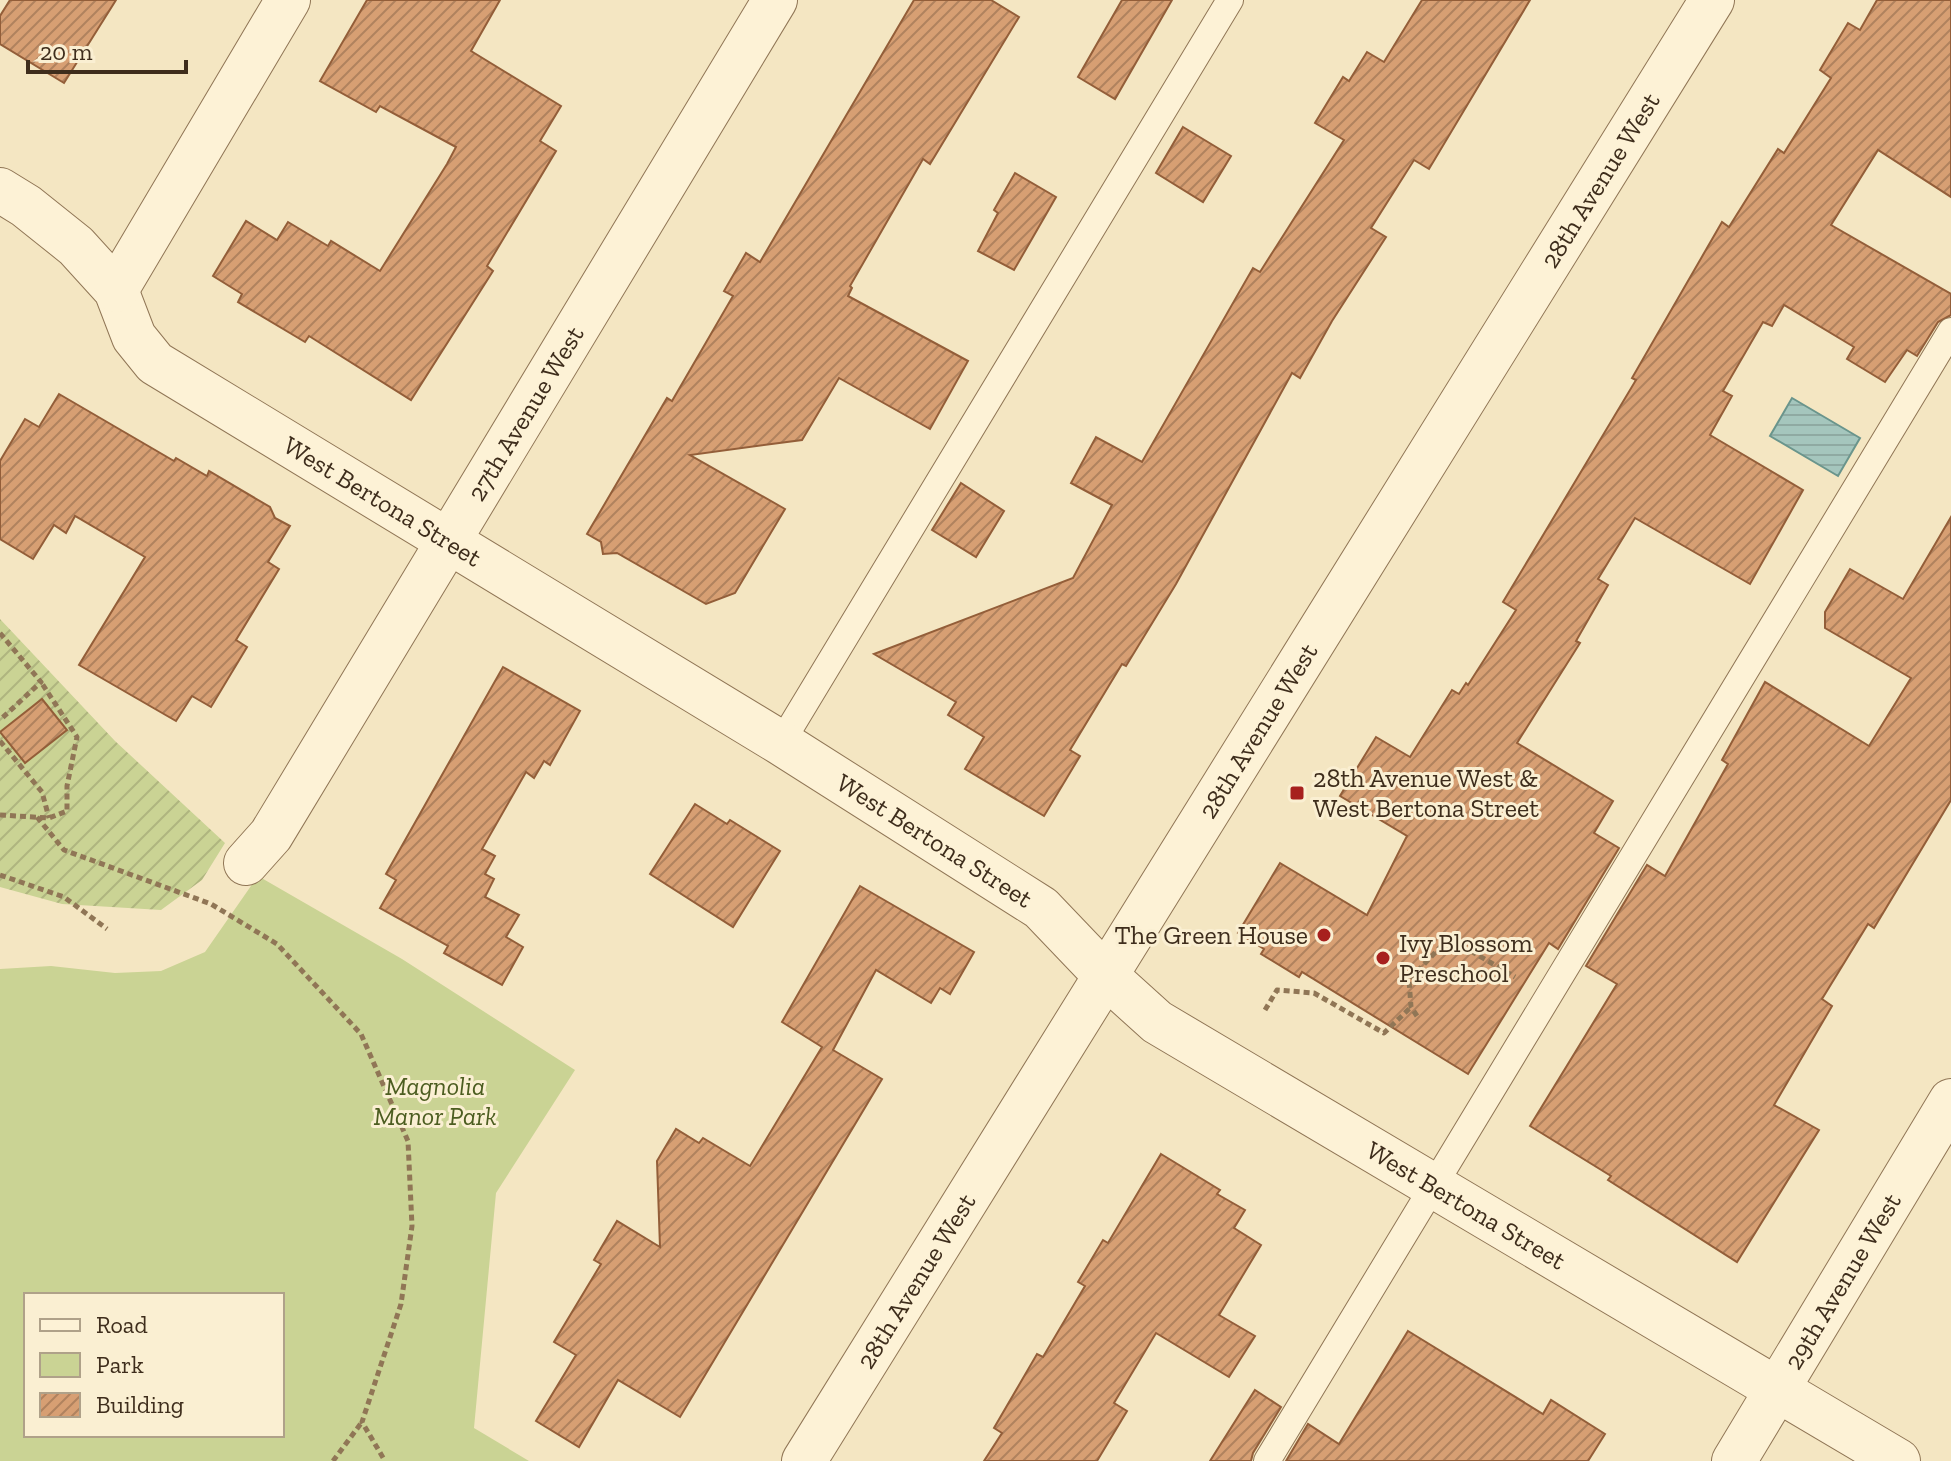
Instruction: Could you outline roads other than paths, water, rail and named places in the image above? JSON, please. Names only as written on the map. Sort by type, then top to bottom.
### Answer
[{"type":"street","points":[[116,290],[288,0]]},
{"type":"street","name":"27th Avenue West","points":[[246,863],[271,835],[775,0]]},
{"type":"street","name":"28th Avenue West","points":[[804,1461],[1712,0]]},
{"type":"street","name":"West Bertona Street","points":[[0,190],[26,206],[76,246],[116,290],[134,337],[155,363],[781,743],[1041,908],[1105,975],[1157,1022],[1898,1461]]},
{"type":"street","name":"29th Avenue West","points":[[1734,1461],[1951,1101]]},
{"type":"lane","points":[[781,743],[1230,0]]},
{"type":"lane","points":[[1267,1461],[1951,331]]},
{"type":"water","points":[[1792,398],[1860,438],[1838,476],[1770,436]]},
{"type":"place","name":"28th Avenue West & West Bertona Street","points":[[1297,793]]},
{"type":"place","name":"The Green House","points":[[1324,935]]},
{"type":"place","name":"Ivy Blossom Preschool","points":[[1383,958]]},
{"type":"park label","name":"Magnolia Manor Park","points":[[435,1101]]}]
